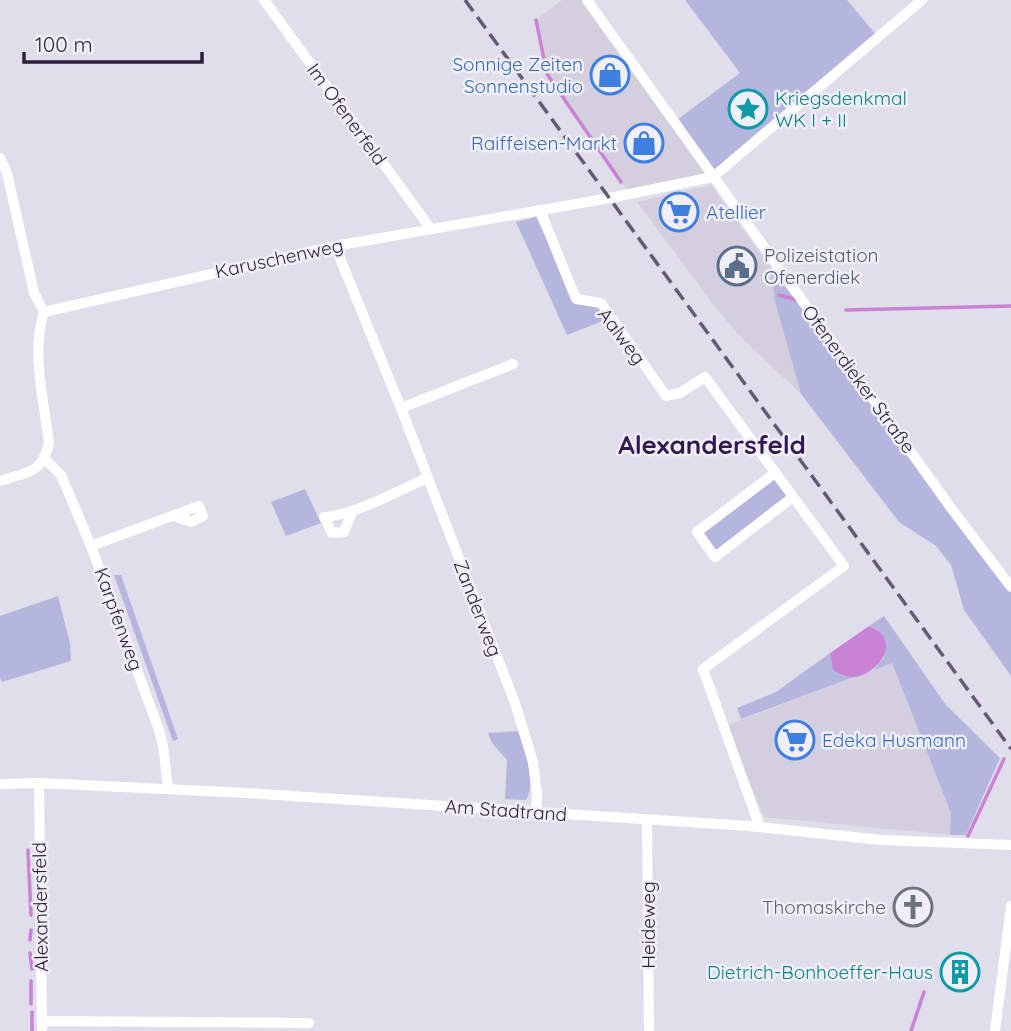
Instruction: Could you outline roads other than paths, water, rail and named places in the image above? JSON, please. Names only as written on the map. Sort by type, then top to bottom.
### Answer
[{"type":"street","name":"Im Ofenerfeld","points":[[264,0],[431,229]]},
{"type":"street","name":"Ofenerdieker Straße","points":[[587,0],[951,508],[1011,587]]},
{"type":"street","points":[[713,177],[922,0]]},
{"type":"street","points":[[0,158],[7,173],[34,293],[44,312],[39,325],[38,344],[49,443],[46,459],[34,470],[0,481]]},
{"type":"street","name":"Karuschenweg","points":[[44,312],[335,246],[610,198],[713,177]]},
{"type":"street","name":"Aalweg","points":[[540,210],[576,299],[601,303],[666,396],[680,394],[705,377],[775,473]]},
{"type":"street","name":"Zanderweg","points":[[335,246],[515,703],[533,762],[537,794],[536,813]]},
{"type":"street","points":[[401,408],[513,364]]},
{"type":"street","name":"Karpfenweg","points":[[46,459],[61,475],[91,546],[158,727],[168,789]]},
{"type":"street","points":[[758,827],[704,669],[844,566],[793,497],[775,473],[697,532],[715,556],[793,497]]},
{"type":"street","points":[[353,510],[427,478]]},
{"type":"street","points":[[91,546],[174,516]]},
{"type":"street","name":"Am Stadtrand","points":[[0,784],[39,783],[168,789],[758,827],[881,840],[1011,845]]},
{"type":"street","name":"Alexandersfeld","points":[[39,783],[42,1026]]},
{"type":"street","name":"Heideweg","points":[[647,820],[649,1031]]},
{"type":"street","points":[[995,1031],[1011,906]]},
{"type":"street","points":[[42,1026],[309,1023]]},
{"type":"waterway","points":[[536,20],[547,74],[621,182]]},
{"type":"waterway","points":[[779,295],[797,300]]},
{"type":"waterway","points":[[846,310],[1011,306]]},
{"type":"waterway","points":[[968,836],[1004,759]]},
{"type":"waterway","points":[[28,850],[31,915]]},
{"type":"waterway","points":[[30,940],[31,930]]},
{"type":"waterway","points":[[30,953],[32,969]]},
{"type":"waterway","points":[[31,981],[31,1004]]},
{"type":"waterway","points":[[911,1031],[924,992]]},
{"type":"waterway","points":[[32,1012],[32,1031]]},
{"type":"railway","points":[[465,0],[1011,749]]},
{"type":"place","name":"Sonnige Zeiten Sonnenstudio","points":[[610,75]]},
{"type":"place","name":"Kriegsdenkmal WK I + II","points":[[748,109]]},
{"type":"place","name":"Raiffeisen-Markt","points":[[644,143]]},
{"type":"place","name":"Atellier","points":[[679,212]]},
{"type":"place","name":"Polizeistation Ofenerdiek","points":[[737,266]]},
{"type":"place","name":"Edeka Husmann","points":[[795,740]]},
{"type":"place","name":"Thomaskirche","points":[[913,907]]},
{"type":"place","name":"Dietrich-Bonhoeffer-Haus","points":[[960,972]]},
{"type":"district","name":"Alexandersfeld","points":[[712,444]]}]
